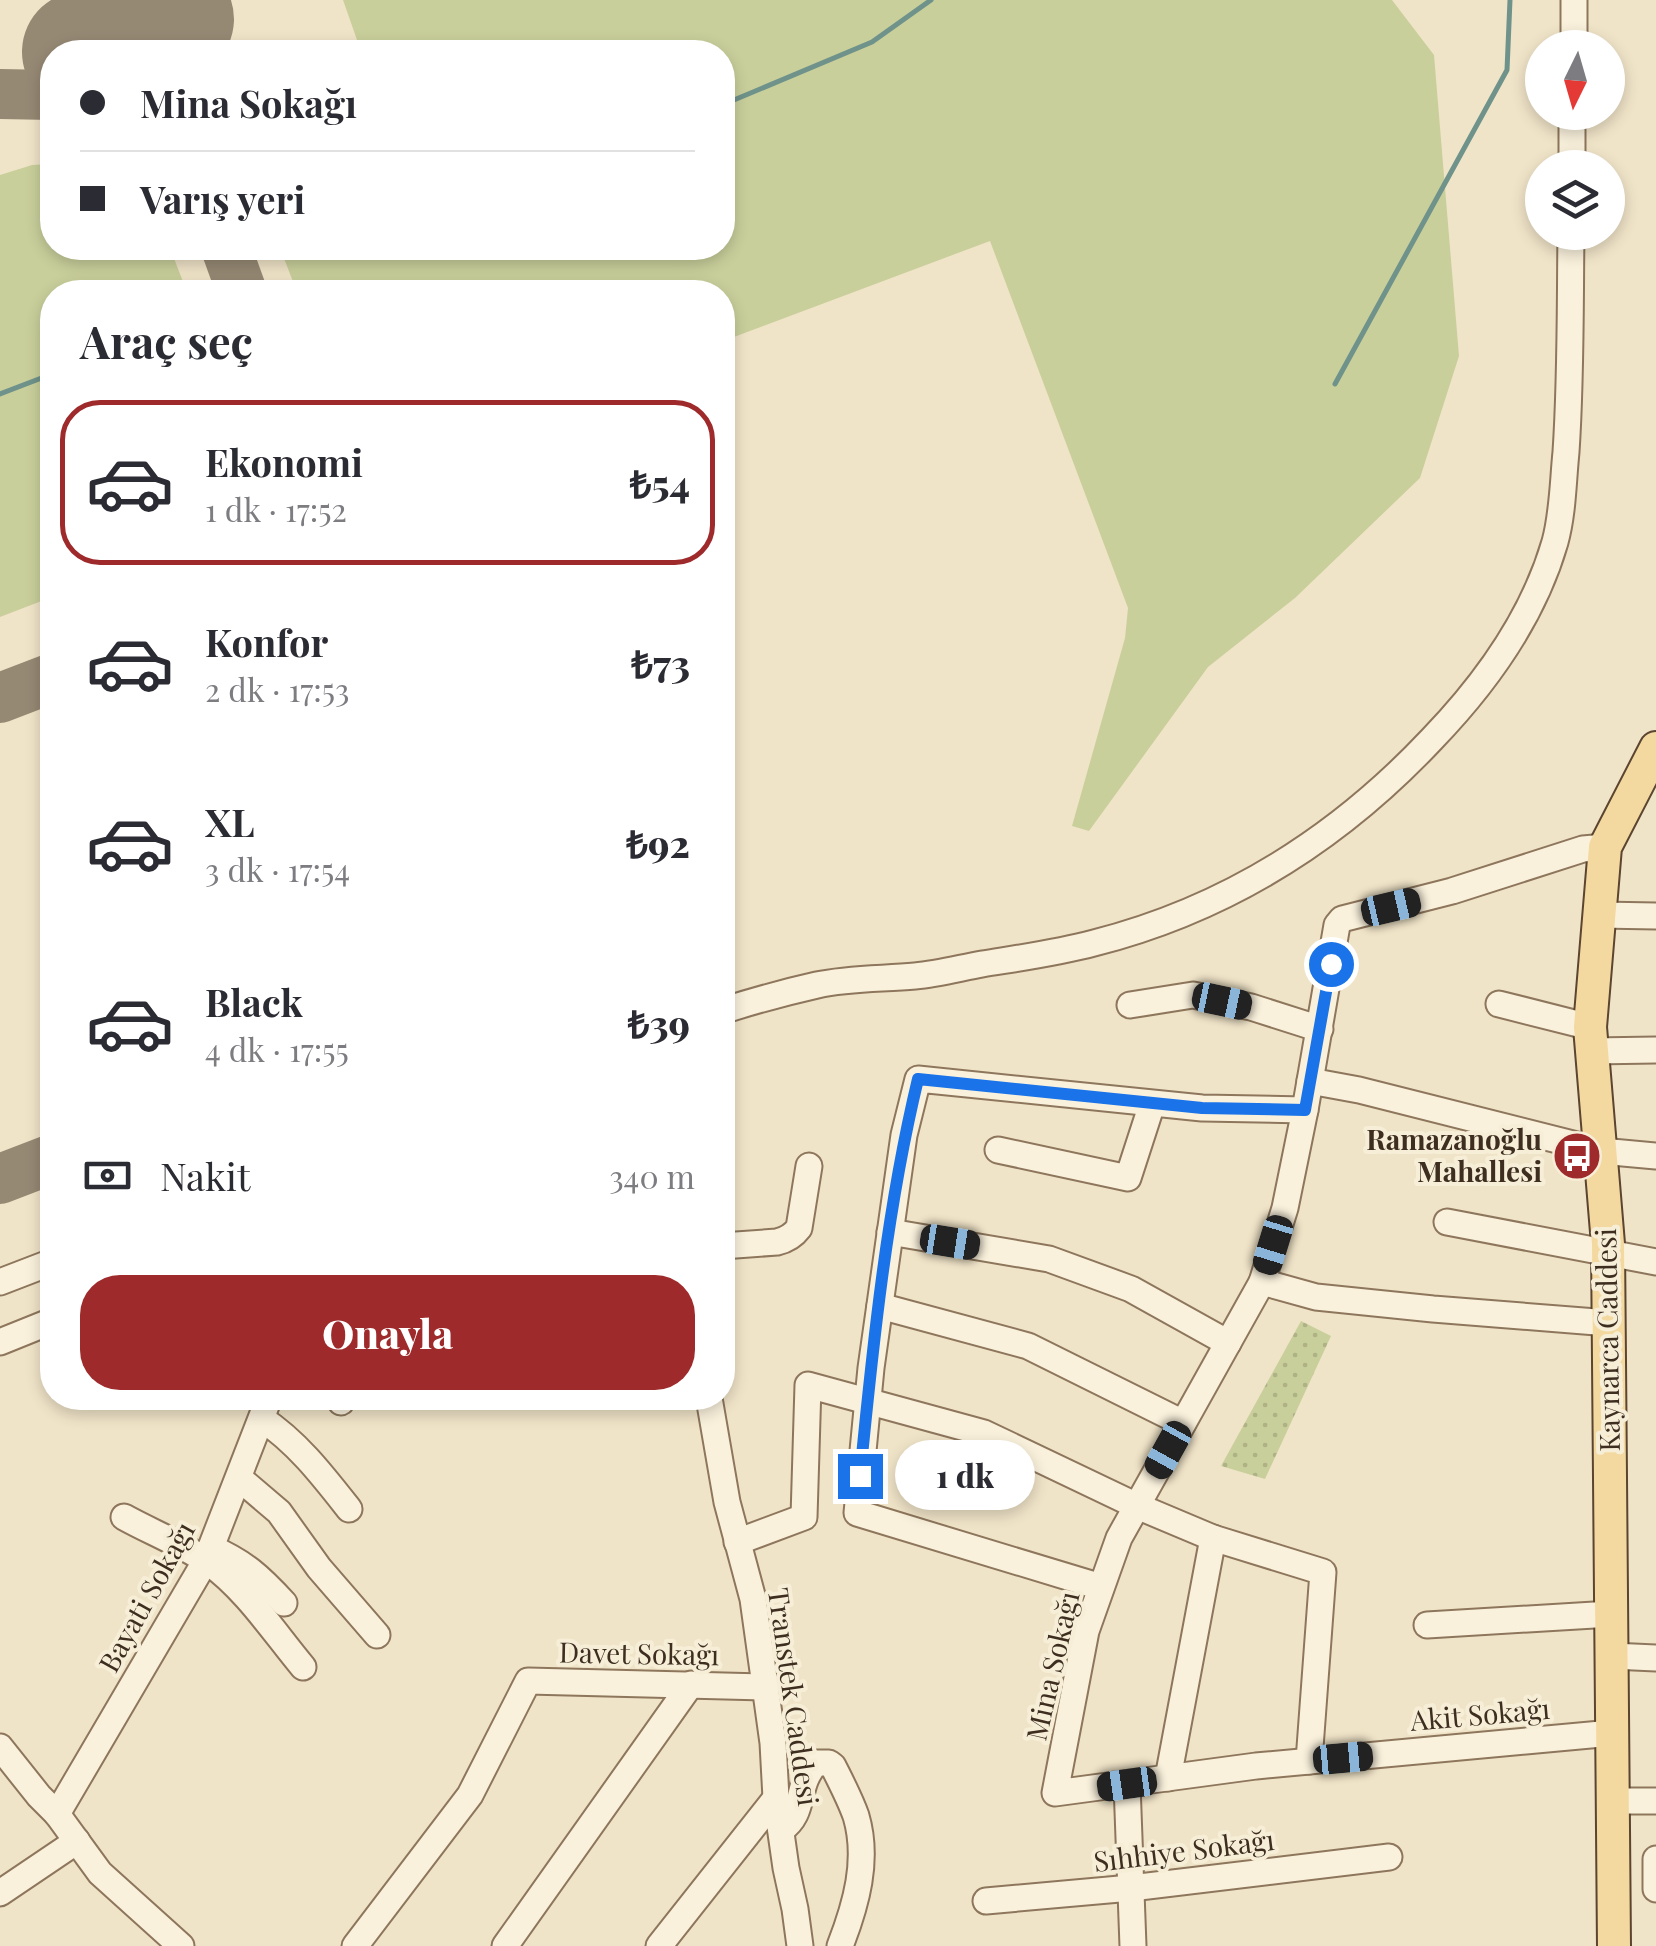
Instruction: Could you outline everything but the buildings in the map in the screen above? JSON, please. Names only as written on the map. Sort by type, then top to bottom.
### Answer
[{"type":"main road","name":"Kaynarca Caddesi","points":[[1614,1946],[1608,1253],[1591,1039],[1606,847],[1646,788],[1656,748]]},
{"type":"street","points":[[1574,0],[1574,30]]},
{"type":"street","points":[[735,1009],[820,984],[921,976],[1095,943],[1148,926],[1254,880],[1299,854],[1366,804],[1456,714],[1497,662],[1514,636],[1550,556],[1560,516],[1568,424],[1571,250]]},
{"type":"street","name":"Mina Sokağı","points":[[1056,1793],[1086,1631],[1119,1538],[1262,1282],[1285,1208],[1337,925],[1342,919],[1452,891],[1583,849],[1606,847]]},
{"type":"street","points":[[1600,915],[1656,916]]},
{"type":"street","points":[[1130,1005],[1193,995],[1251,1007],[1320,1029]]},
{"type":"street","points":[[1499,1004],[1591,1039],[1656,1050]]},
{"type":"street","points":[[1101,1587],[857,1513],[890,1232],[904,1135],[918,1079],[1152,1104],[1305,1110]]},
{"type":"street","points":[[1310,1081],[1600,1152],[1656,1156]]},
{"type":"street","points":[[998,1150],[1128,1178],[1152,1104]]},
{"type":"street","points":[[735,1245],[776,1242],[796,1232],[810,1166]]},
{"type":"street","points":[[1447,1222],[1656,1262]]},
{"type":"street","points":[[890,1232],[1049,1258],[1131,1290],[1228,1343]]},
{"type":"street","points":[[0,1282],[40,1267]]},
{"type":"street","points":[[1262,1282],[1316,1297],[1609,1323]]},
{"type":"street","points":[[880,1306],[1028,1346],[1183,1422]]},
{"type":"street","points":[[0,1342],[40,1326]]},
{"type":"street","points":[[737,1542],[804,1517],[808,1386],[984,1434],[1213,1538],[1322,1572],[1309,1761]]},
{"type":"street","name":"Bayati Sokağı","points":[[57,1814],[208,1554],[265,1410]]},
{"type":"street","points":[[267,1410],[349,1508]]},
{"type":"street","name":"Transtek Caddesi","points":[[711,1410],[727,1502],[753,1599],[773,1743],[776,1798],[800,1946]]},
{"type":"street","points":[[239,1478],[279,1512],[319,1568],[377,1635]]},
{"type":"street","points":[[124,1517],[208,1554],[244,1564],[284,1603]]},
{"type":"street","points":[[1168,1778],[1213,1538]]},
{"type":"street","points":[[208,1554],[303,1667]]},
{"type":"street","points":[[1427,1626],[1612,1614]]},
{"type":"street","points":[[1612,1656],[1656,1658]]},
{"type":"street","name":"Davet Sokağı","points":[[355,1946],[470,1795],[528,1681],[766,1687]]},
{"type":"street","points":[[505,1946],[690,1684]]},
{"type":"street","name":"Akit Sokağı","points":[[1056,1793],[1256,1766],[1612,1733]]},
{"type":"street","points":[[0,1747],[100,1872],[182,1946]]},
{"type":"street","points":[[781,1830],[795,1818],[807,1773],[816,1764],[830,1763],[851,1803],[861,1849],[855,1906],[840,1946]]},
{"type":"street","points":[[1127,1784],[1133,1946]]},
{"type":"street","points":[[660,1946],[776,1798]]},
{"type":"street","points":[[1613,1801],[1656,1801]]},
{"type":"street","points":[[0,1893],[77,1841]]},
{"type":"street","name":"Sıhhiye Sokağı","points":[[986,1901],[1389,1857]]},
{"type":"street","points":[[1656,1859],[1656,1889]]},
{"type":"green space","points":[[343,0],[1392,0],[1434,55],[1459,356],[1420,478],[1295,598],[1208,667],[1089,831],[1072,826],[1125,638],[1128,608],[990,241],[735,337],[735,280],[292,280],[285,260],[735,260],[735,40],[357,40]]},
{"type":"green space","points":[[40,165],[40,260],[175,260],[182,280],[40,280],[40,602],[0,617],[0,175]]},
{"type":"green space","points":[[1301,1321],[1331,1336],[1265,1479],[1221,1466]]},
{"type":"waterway","points":[[735,100],[872,42],[931,0]]},
{"type":"waterway","points":[[1335,384],[1507,70],[1510,0]]},
{"type":"waterway","points":[[0,394],[40,379]]},
{"type":"taxiway","points":[[0,94],[40,95]]},
{"type":"taxiway","points":[[230,260],[238,280]]},
{"type":"taxiway","points":[[0,698],[40,683]]},
{"type":"taxiway","points":[[0,1179],[40,1164]]},
{"type":"runway","points":[[116,40],[173,19]]},
{"type":"place","name":"Ramazanoğlu Mahallesi","points":[[1577,1156]]},
{"type":"route","points":[[860,1476],[894,1200],[918,1079],[1202,1108],[1305,1110],[1331,964]]}]
